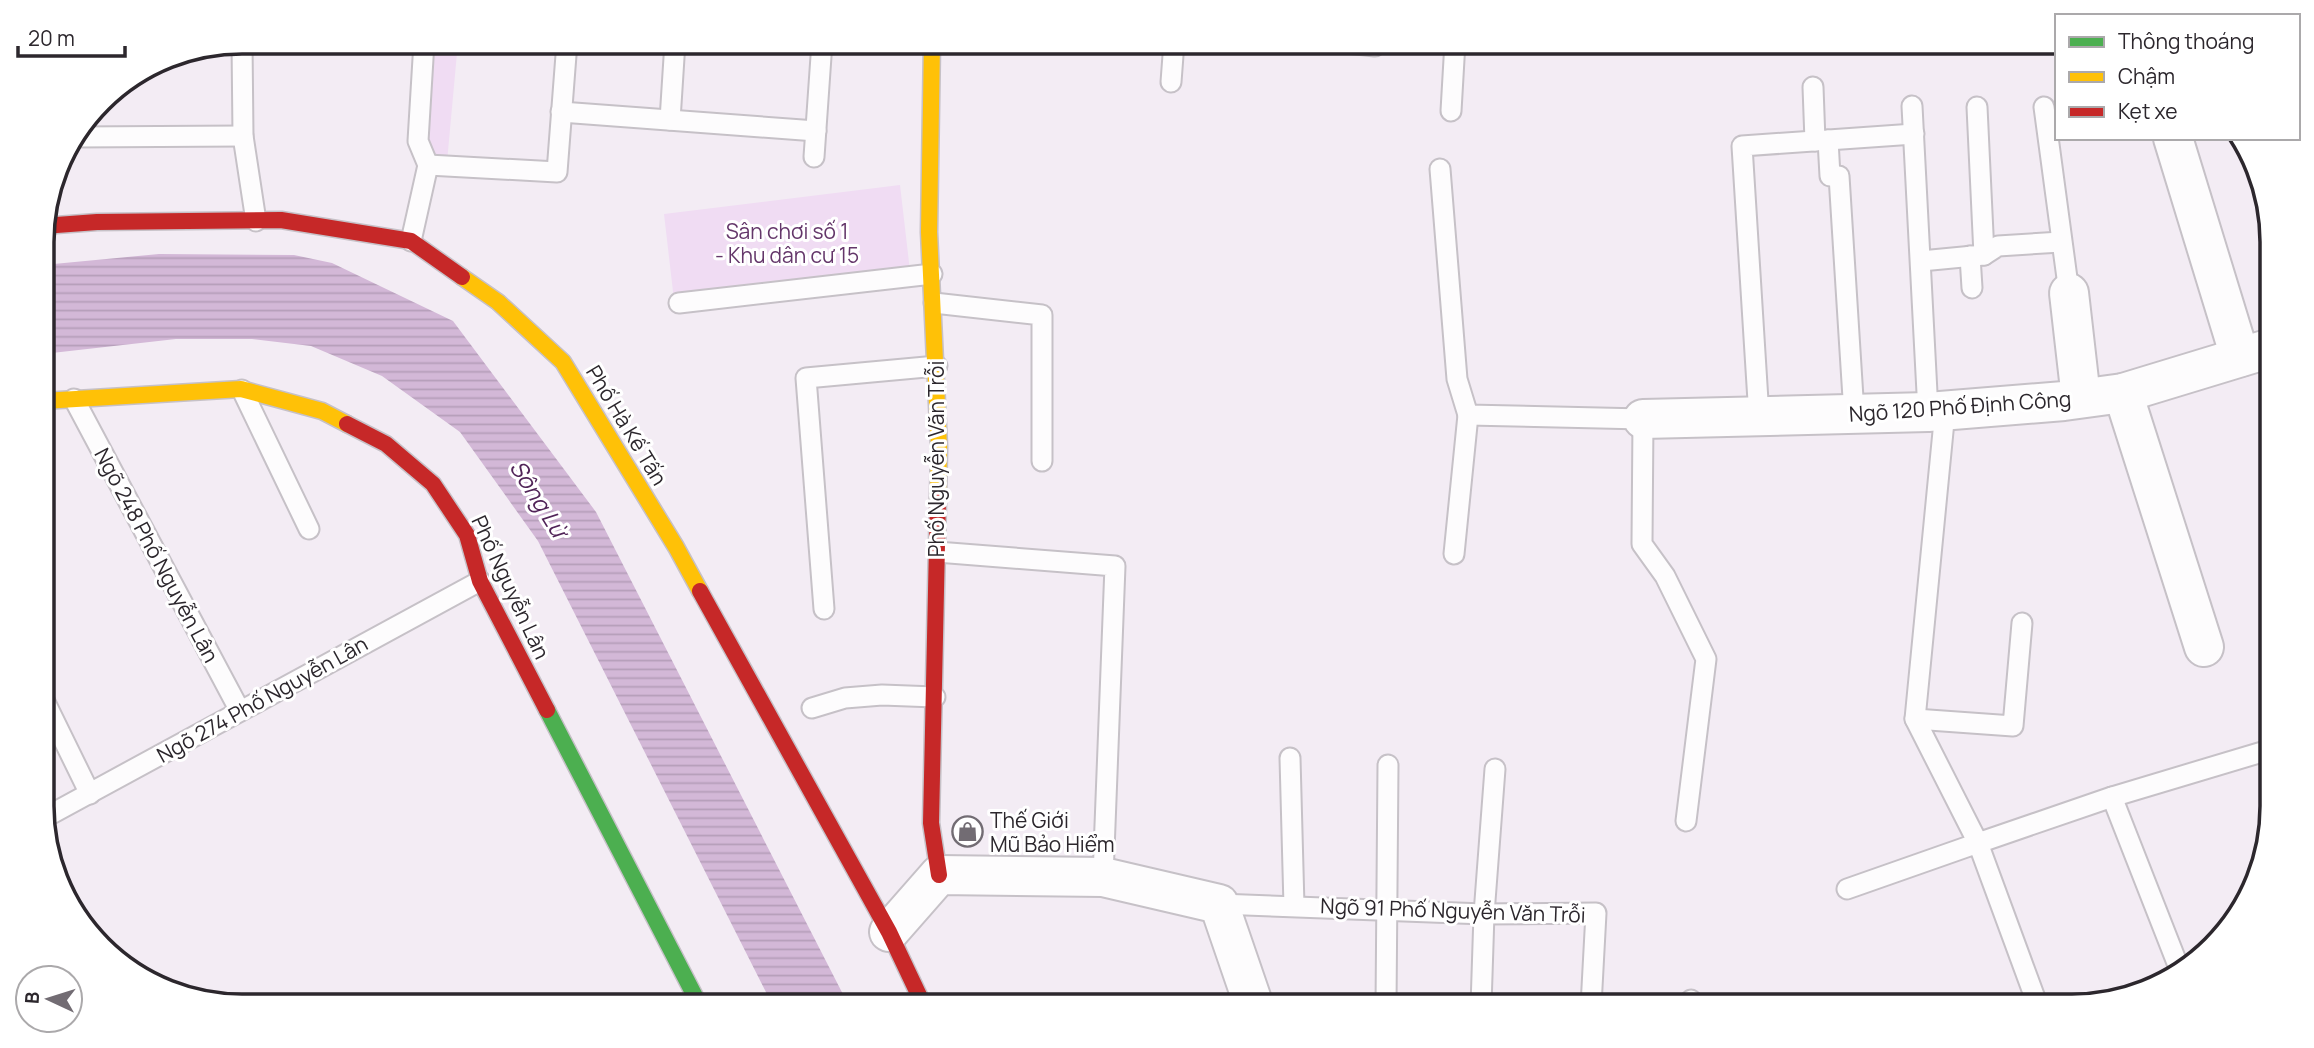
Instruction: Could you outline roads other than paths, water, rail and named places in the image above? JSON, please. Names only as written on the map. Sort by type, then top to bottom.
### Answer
[{"type":"street","name":"Phố Nguyễn Văn Trỗi","points":[[932,54],[929,232],[937,366],[937,552],[931,823],[939,875]]},
{"type":"street","points":[[2174,140],[2255,352]]},
{"type":"street","name":"Phố Hà Kế Tấn","points":[[55,225],[96,222],[281,220],[411,241],[498,302],[564,362],[676,547],[889,932],[919,994]]},
{"type":"street","points":[[2069,293],[2081,398]]},
{"type":"street","name":"Ngõ 120 Phố Định Công","points":[[1643,419],[1936,412],[2081,398],[2123,393],[2255,352]]},
{"type":"street","name":"Phố Nguyễn Lân","points":[[55,400],[242,388],[322,411],[386,444],[433,484],[467,535],[480,580],[694,994]]},
{"type":"street","points":[[2123,393],[2204,647]]},
{"type":"street","points":[[889,932],[939,875],[1104,877],[1219,904],[1250,993]]},
{"type":"lane","points":[[242,54],[243,136],[256,221]]},
{"type":"lane","points":[[411,241],[428,165],[418,141],[423,54]]},
{"type":"lane","points":[[428,165],[557,172],[566,54]]},
{"type":"lane","points":[[670,120],[674,54]]},
{"type":"lane","points":[[814,157],[821,54]]},
{"type":"lane","points":[[1171,82],[1173,54]]},
{"type":"lane","points":[[1451,111],[1454,54]]},
{"type":"lane","points":[[1813,87],[1830,176],[1839,176],[1854,414]]},
{"type":"lane","points":[[1912,106],[1921,261],[1936,412],[1915,719],[1978,844],[2033,993]]},
{"type":"lane","points":[[1972,288],[1977,256],[1977,107]]},
{"type":"lane","points":[[2044,107],[2069,293]]},
{"type":"lane","points":[[561,112],[816,131]]},
{"type":"lane","points":[[1759,417],[1742,146],[1914,134]]},
{"type":"lane","points":[[87,137],[243,136]]},
{"type":"lane","points":[[1440,169],[1457,379],[1468,415],[1454,554]]},
{"type":"lane","points":[[1921,261],[1977,256],[1998,246],[2061,242]]},
{"type":"lane","points":[[679,303],[932,274]]},
{"type":"lane","points":[[934,303],[1042,315],[1042,461]]},
{"type":"lane","points":[[824,609],[806,378],[937,366]]},
{"type":"lane","points":[[242,388],[309,529]]},
{"type":"lane","name":"Ngõ 248 Phố Nguyễn Lân","points":[[74,399],[240,711]]},
{"type":"lane","points":[[1468,415],[1643,419],[1642,544],[1665,576],[1706,659],[1686,821]]},
{"type":"lane","points":[[937,552],[1115,566],[1104,877]]},
{"type":"lane","name":"Ngõ 274 Phố Nguyễn Lân","points":[[55,812],[480,580]]},
{"type":"lane","points":[[1915,719],[2013,726],[2022,623]]},
{"type":"lane","points":[[812,708],[845,698],[882,695],[935,697]]},
{"type":"lane","points":[[54,721],[90,793]]},
{"type":"lane","points":[[1847,889],[2112,797],[2260,757]]},
{"type":"lane","points":[[1290,758],[1294,906]]},
{"type":"lane","points":[[1386,993],[1388,765]]},
{"type":"lane","points":[[1481,993],[1484,914],[1495,769]]},
{"type":"lane","points":[[2112,797],[2177,962]]},
{"type":"lane","name":"Ngõ 91 Phố Nguyễn Văn Trỗi","points":[[1219,904],[1484,914],[1595,913],[1592,993]]},
{"type":"water","name":"Sông Lừ","points":[[159,254],[294,255],[332,263],[453,321],[596,512],[843,994],[767,994],[538,541],[460,432],[382,376],[311,346],[252,339],[176,339],[55,353],[55,264]]},
{"type":"place","name":"Thế Giới Mũ Bảo Hiểm","points":[[967,832]]},
{"type":"park label","name":"Sân chơi số 1 - Khu dân cư 15","points":[[787,243]]}]
